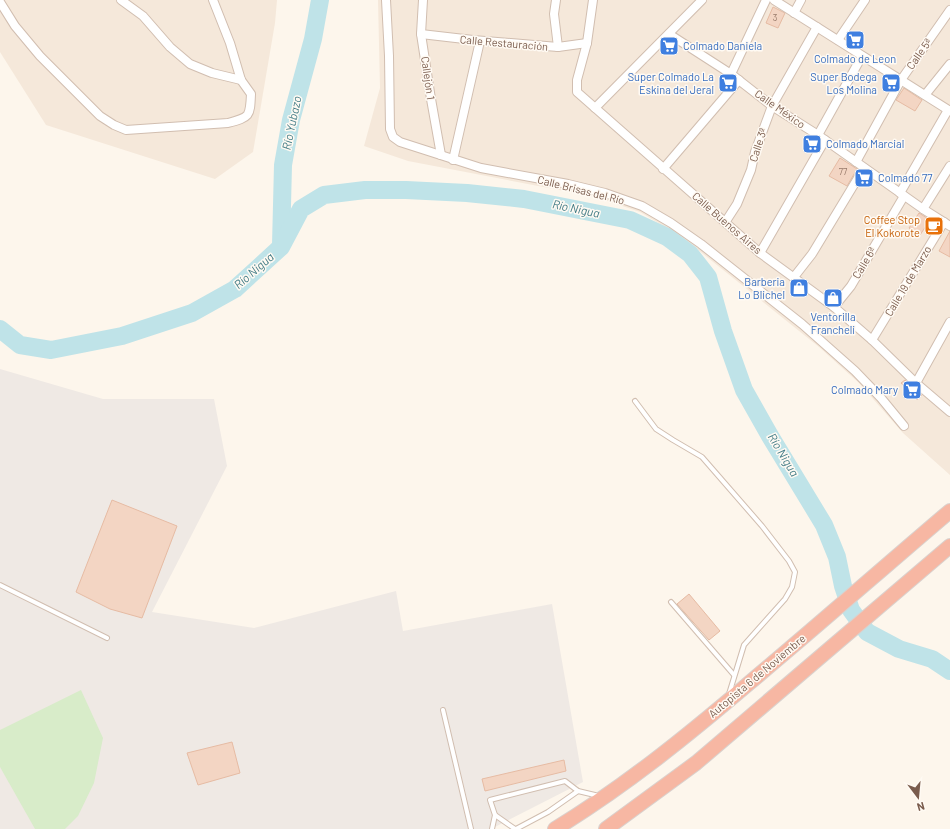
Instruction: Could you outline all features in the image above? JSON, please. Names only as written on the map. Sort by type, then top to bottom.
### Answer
[{"type":"highway","name":"Autopista 6 de Noviembre","points":[[555,829],[644,768],[727,702],[950,511]]},
{"type":"highway","points":[[606,829],[696,763],[950,546]]},
{"type":"street","points":[[121,0],[143,16],[170,47],[190,64],[212,73],[241,80]]},
{"type":"street","points":[[0,2],[15,26],[40,56],[100,116],[114,125],[126,130],[228,123],[244,119],[250,111],[252,94],[241,80],[230,43],[214,0]]},
{"type":"street","name":"Calle Brisas del Río","points":[[386,0],[389,56],[390,129],[393,137],[400,142],[480,168],[568,184],[605,193],[642,206],[672,223],[701,244],[802,324],[855,371],[881,398],[904,426]]},
{"type":"street","name":"Callejón 1","points":[[423,0],[422,34],[441,155]]},
{"type":"street","points":[[556,0],[554,14],[558,47]]},
{"type":"street","name":"Calle Buenos Aires","points":[[593,0],[587,43],[577,80],[578,92],[663,169],[760,253],[834,307],[872,340],[916,383],[950,412]]},
{"type":"street","points":[[731,74],[766,0]]},
{"type":"street","points":[[774,0],[949,110]]},
{"type":"street","points":[[794,13],[801,0]]},
{"type":"street","points":[[838,40],[865,0]]},
{"type":"street","points":[[595,108],[669,34],[698,1]]},
{"type":"street","name":"Calle 5ª","points":[[856,162],[901,80],[950,10]]},
{"type":"street","name":"Calle 3ª","points":[[726,222],[737,204],[751,170],[755,152],[772,106],[817,27]]},
{"type":"street","name":"Calle Restauración","points":[[422,34],[480,41],[558,47],[587,43]]},
{"type":"street","name":"Calle México","points":[[669,34],[731,74],[772,106],[818,135],[923,209],[947,224]]},
{"type":"street","points":[[453,160],[480,41]]},
{"type":"street","points":[[818,135],[862,56]]},
{"type":"street","points":[[925,95],[950,64]]},
{"type":"street","points":[[663,169],[739,80]]},
{"type":"street","name":"Calle 6ª","points":[[834,307],[851,286],[949,110]]},
{"type":"street","points":[[760,253],[825,140]]},
{"type":"street","points":[[923,209],[950,166]]},
{"type":"street","points":[[794,277],[812,254],[864,168]]},
{"type":"street","name":"Calle 19 de Marzo","points":[[872,340],[947,224]]},
{"type":"street","points":[[916,383],[950,322]]},
{"type":"lane","points":[[635,401],[656,429],[702,457],[762,526],[796,572],[792,587],[785,599],[744,645],[727,702]]},
{"type":"lane","points":[[0,585],[107,638]]},
{"type":"lane","points":[[671,602],[734,675]]},
{"type":"lane","points":[[444,710],[471,829]]},
{"type":"lane","points":[[492,829],[495,815],[490,800],[565,781],[578,791],[603,797]]},
{"type":"lane","points":[[495,815],[515,829],[548,812],[578,791]]},
{"type":"shaded area","points":[[0,0],[277,0],[275,23],[253,152],[215,179],[46,125],[0,52]]},
{"type":"shaded area","points":[[378,0],[950,0],[950,475],[903,433],[859,383],[819,347],[682,237],[640,212],[596,197],[408,161],[364,146],[380,88]]},
{"type":"shaded area","points":[[0,369],[103,399],[214,399],[227,466],[152,612],[254,628],[396,591],[403,631],[552,604],[583,782],[491,829],[0,829]]},
{"type":"green space","points":[[81,690],[103,738],[94,783],[78,816],[65,829],[35,829],[0,767],[0,730]]},
{"type":"building","points":[[773,7],[785,13],[778,28],[766,23]]},
{"type":"building","points":[[904,88],[922,100],[915,111],[896,100]]},
{"type":"building","points":[[840,158],[857,169],[847,186],[829,176]]},
{"type":"building","points":[[919,213],[930,220],[920,235],[909,228]]},
{"type":"building","points":[[950,231],[950,257],[939,251]]},
{"type":"building","points":[[905,380],[922,395],[917,400],[901,383]]},
{"type":"building","points":[[112,500],[177,526],[142,618],[110,609],[76,592]]},
{"type":"building","points":[[689,594],[720,631],[709,640],[677,604]]},
{"type":"building","points":[[232,742],[240,773],[198,785],[187,753]]},
{"type":"building","points":[[564,760],[566,771],[485,791],[482,779]]},
{"type":"waterway","name":"Río Yubazo","points":[[281,245],[283,165],[291,120],[313,39],[320,0]]},
{"type":"waterway","name":"Río Nigua","points":[[0,329],[20,345],[51,350],[122,336],[192,313],[235,289],[281,247],[301,209],[324,195],[365,190],[406,190],[467,193],[524,199],[630,220],[667,237],[690,254],[708,277],[723,331],[744,390],[824,525],[837,557],[843,586],[851,610],[867,632],[899,649],[932,659],[950,671]]},
{"type":"place","name":"Colmado de Leon","points":[[855,40]]},
{"type":"place","name":"Colmado Daniela","points":[[669,46]]},
{"type":"place","name":"Super Colmado La Eskina del Jeral","points":[[728,83]]},
{"type":"place","name":"Super Bodega Los Molina","points":[[891,83]]},
{"type":"place","name":"Colmado Marcial","points":[[812,144]]},
{"type":"place","name":"Colmado 77","points":[[864,178]]},
{"type":"place","name":"Coffee Stop El Kokorote","points":[[934,226]]},
{"type":"place","name":"Barberia Lo Blichel","points":[[799,288]]},
{"type":"place","name":"Ventorilla Francheli","points":[[833,298]]},
{"type":"place","name":"Colmado Mary","points":[[912,390]]}]
